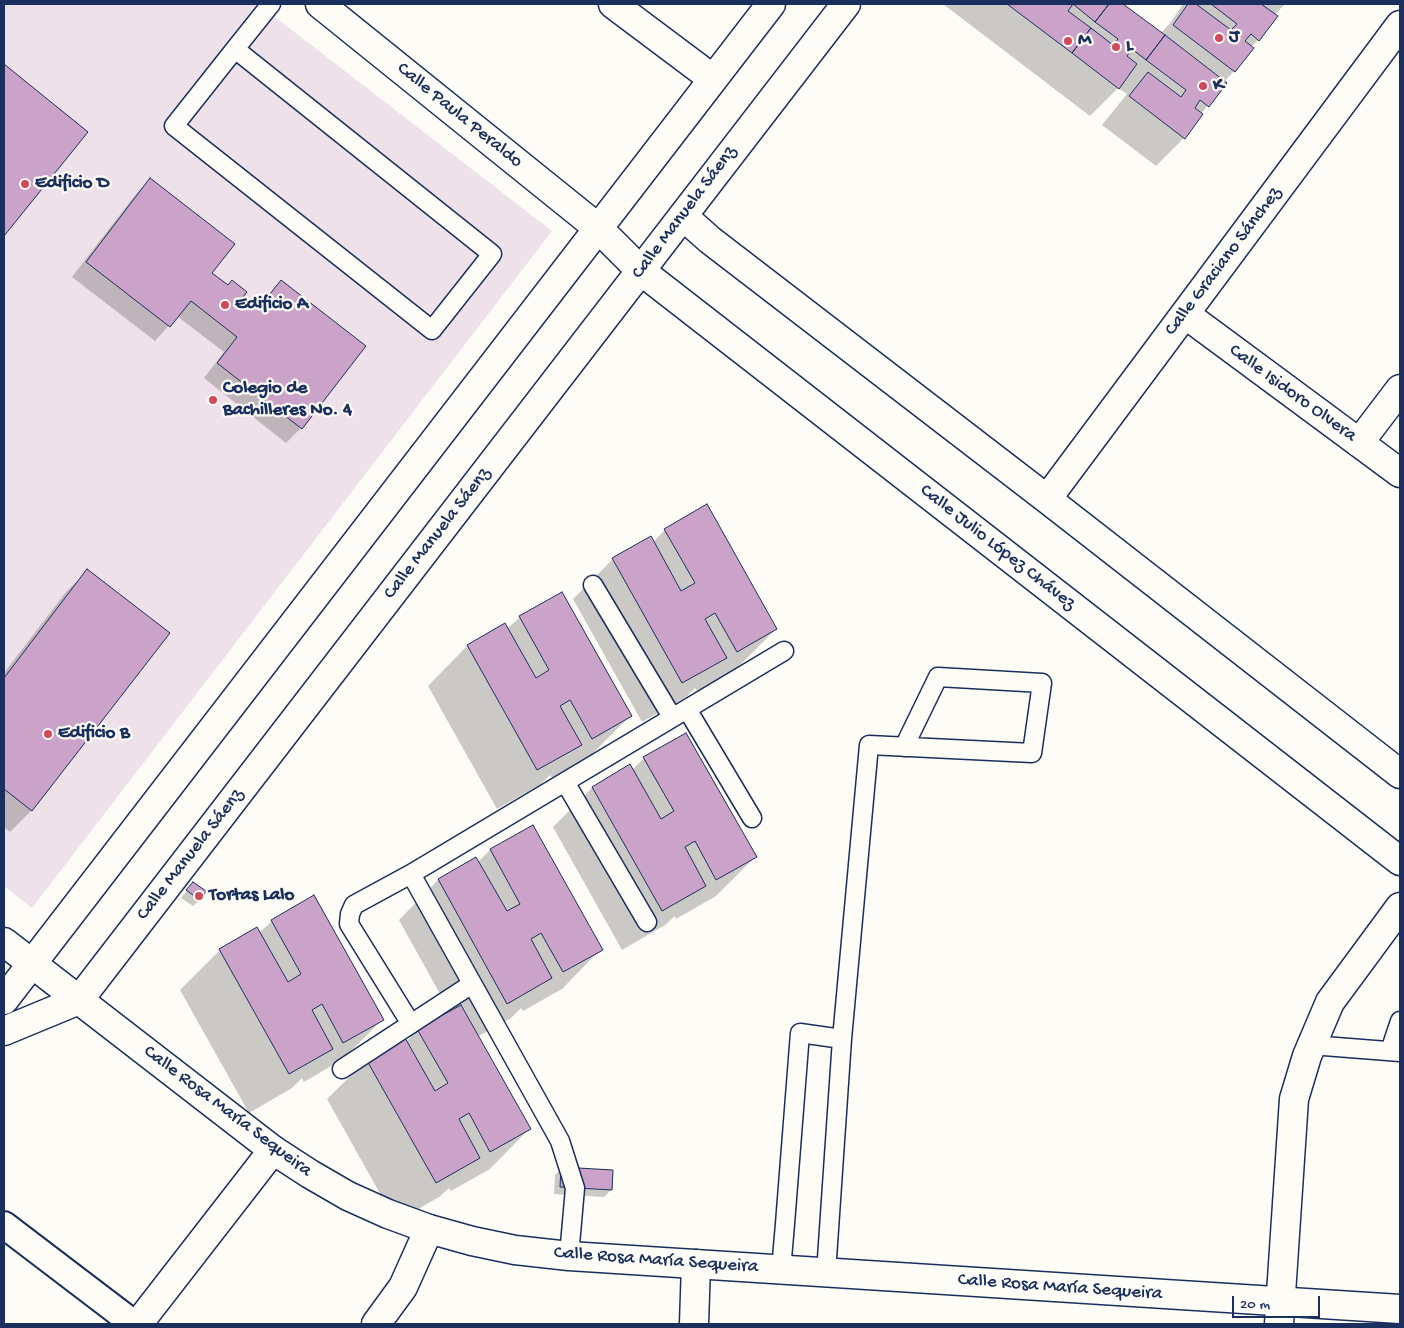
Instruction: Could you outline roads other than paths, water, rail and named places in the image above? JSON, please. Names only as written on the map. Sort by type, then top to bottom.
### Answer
[{"type":"street","points":[[613,4],[713,79]]},
{"type":"street","points":[[4,1000],[771,4]]},
{"type":"street","name":"Calle Manuela Sáenz","points":[[4,1031],[79,1000],[846,4]]},
{"type":"street","name":"Calle Paula Peraldo","points":[[325,5],[598,228]]},
{"type":"street","name":"Calle Graciano Sánchez","points":[[1048,499],[1185,314],[1398,33]]},
{"type":"street","points":[[683,216],[710,240],[1048,499],[1400,774]]},
{"type":"street","name":"Calle Julio López Chávez","points":[[598,228],[640,271],[1400,862]]},
{"type":"street","name":"Calle Isidoro Olvera","points":[[1185,314],[1400,474]]},
{"type":"street","points":[[1359,443],[1400,389]]},
{"type":"street","points":[[1280,1313],[1294,1099],[1312,1046],[1330,1002],[1400,907]]},
{"type":"street","name":"Calle Rosa María Sequeira","points":[[4,942],[273,1150],[310,1174],[348,1196],[388,1214],[429,1229],[472,1241],[514,1250],[570,1256],[826,1273],[1280,1313],[1400,1309]]},
{"type":"street","points":[[138,1324],[273,1150]]},
{"type":"street","points":[[4,1225],[134,1324]]},
{"type":"street","points":[[376,1324],[403,1287],[429,1229]]},
{"type":"street","points":[[694,1324],[696,1264]]},
{"type":"lane","points":[[235,49],[492,254],[432,330],[174,126],[235,49],[271,4]]},
{"type":"lane","points":[[593,585],[752,818]]},
{"type":"lane","points":[[410,1024],[349,924],[350,914],[354,905],[410,874],[784,651]]},
{"type":"lane","points":[[826,1273],[842,1039],[870,745],[904,747],[1032,753],[1042,682],[938,677],[904,747]]},
{"type":"lane","points":[[565,782],[647,922]]},
{"type":"lane","points":[[410,874],[560,1141],[575,1188],[570,1256]]},
{"type":"lane","points":[[342,1069],[472,984]]},
{"type":"lane","points":[[1312,1046],[1395,1052],[1400,1021]]},
{"type":"lane","points":[[780,1270],[786,1224],[800,1033],[842,1039]]},
{"type":"place","name":"J","points":[[1219,38]]},
{"type":"place","name":"M","points":[[1068,41]]},
{"type":"place","name":"L","points":[[1116,47]]},
{"type":"place","name":"K","points":[[1203,86]]},
{"type":"place","name":"Edificio D","points":[[25,184]]},
{"type":"place","name":"Edificio A","points":[[225,305]]},
{"type":"place","name":"Colegio de Bachilleres No. 4","points":[[213,400]]},
{"type":"place","name":"Edificio B","points":[[48,734]]},
{"type":"place","name":"Tortas Lalo","points":[[199,896]]}]
